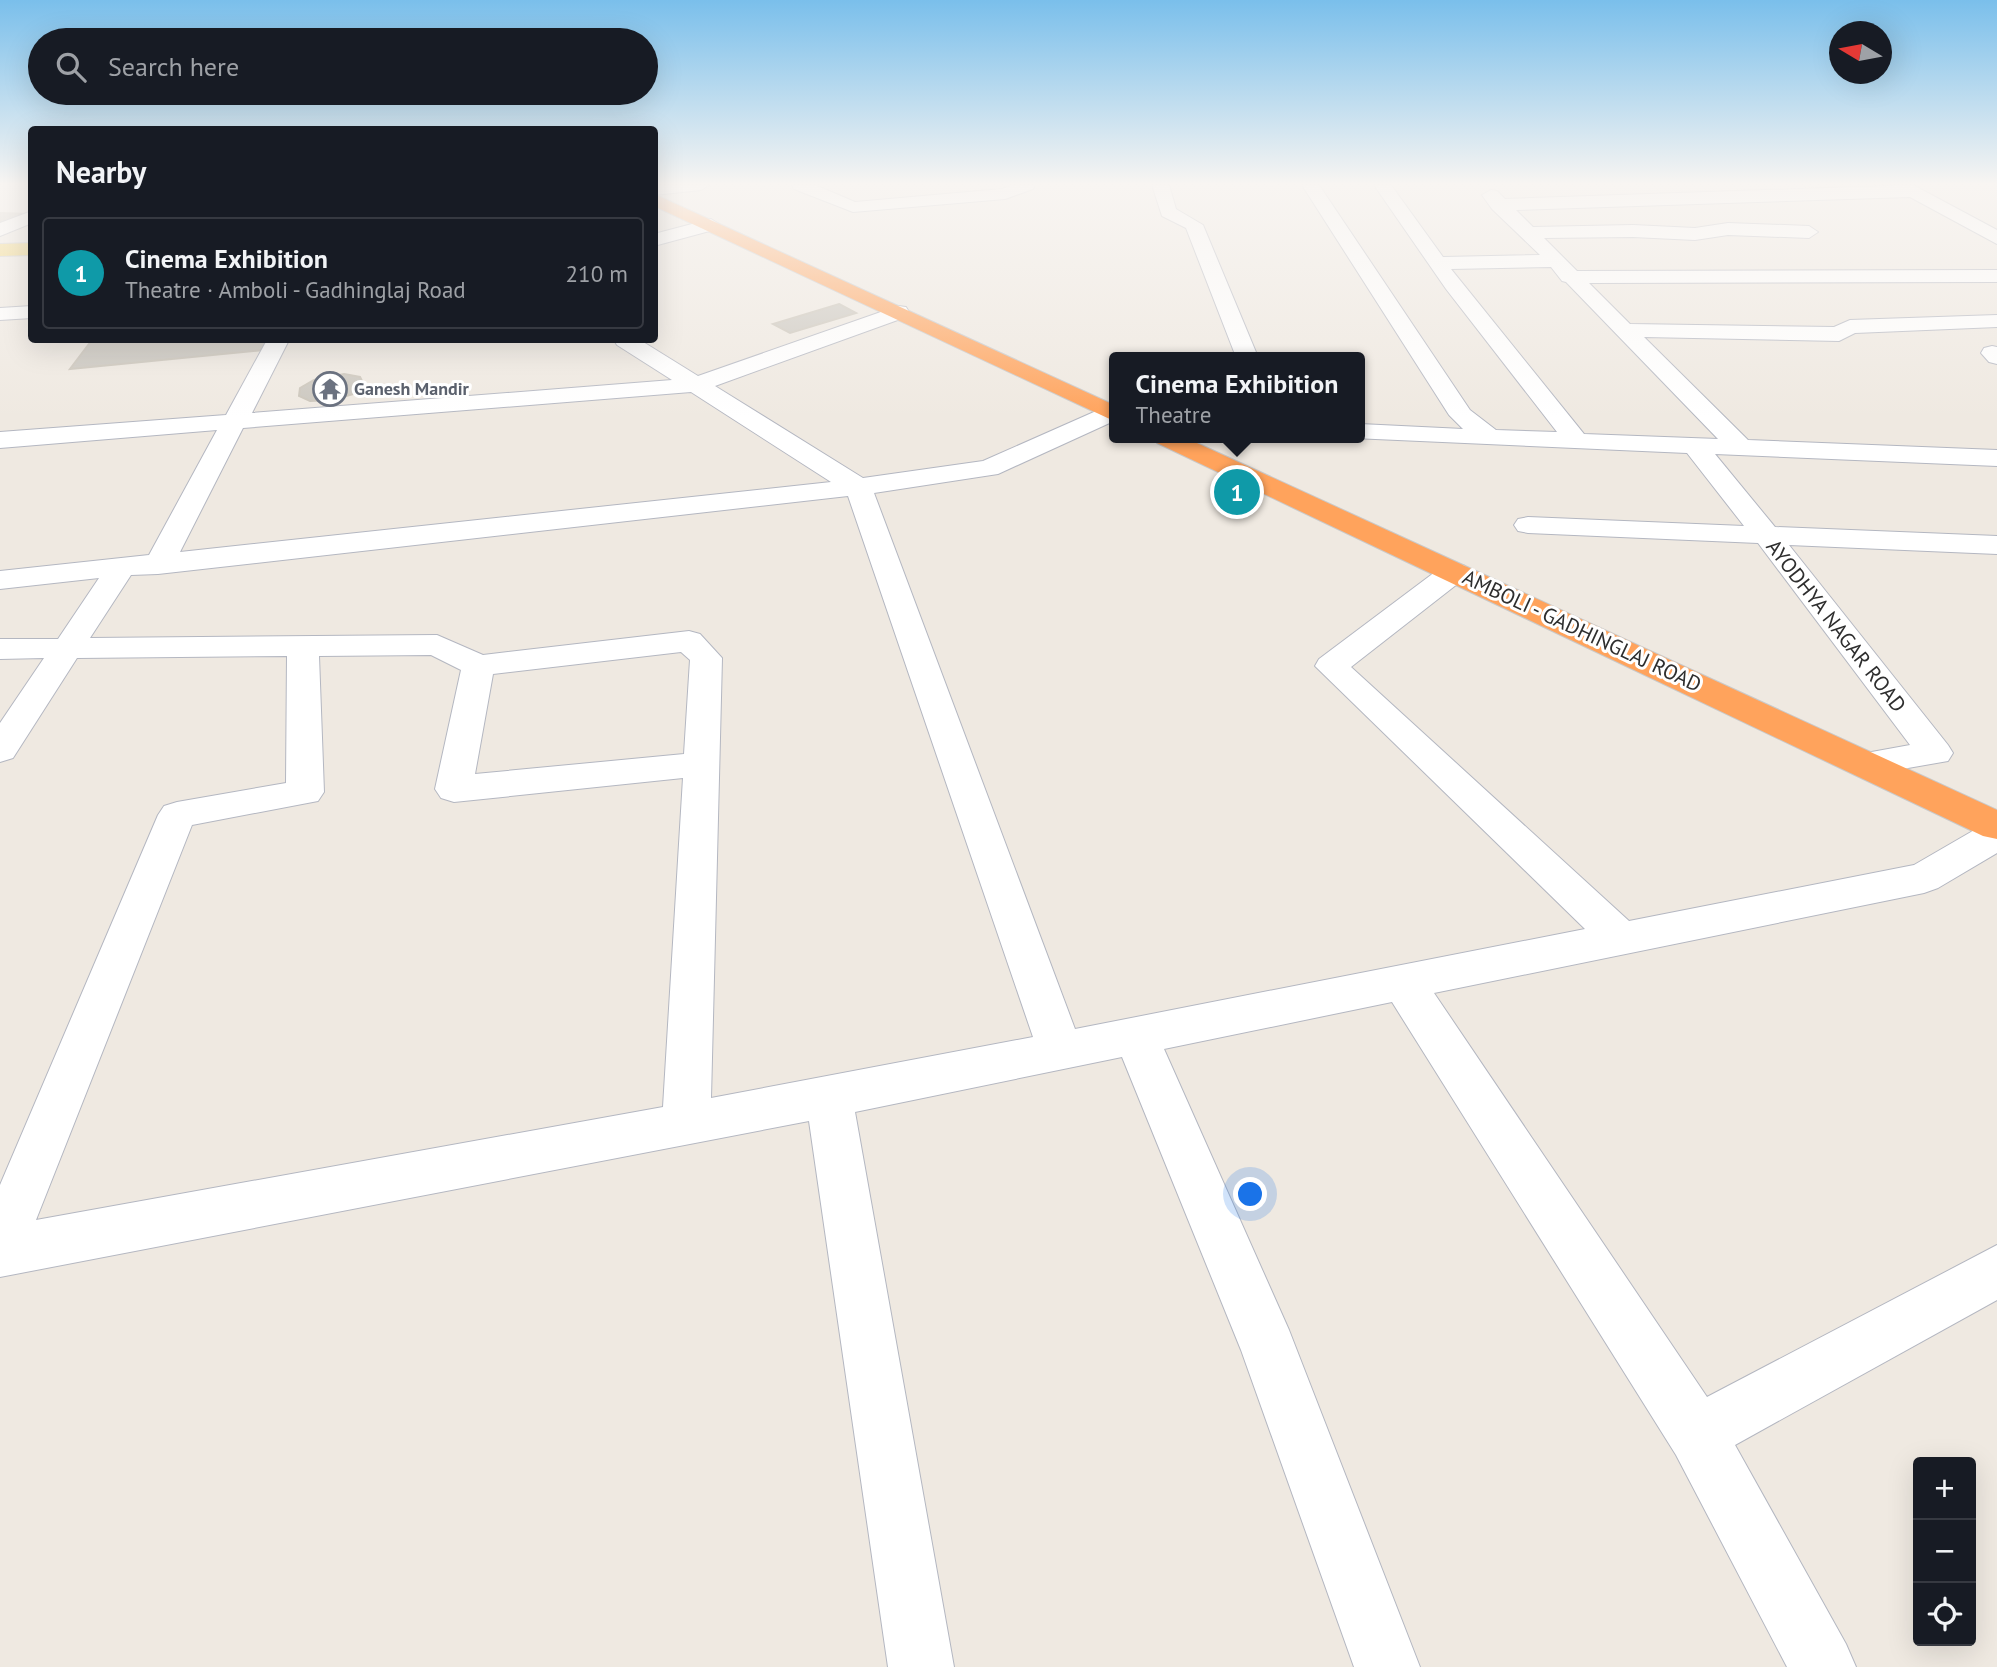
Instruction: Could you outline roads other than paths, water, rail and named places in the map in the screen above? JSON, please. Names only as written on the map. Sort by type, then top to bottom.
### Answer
[{"type":"highway","points":[[792,263],[1109,411]]},
{"type":"highway","name":"AMBOLI - GADHINGLAJ ROAD","points":[[1177,443],[1868,763],[1997,826]]},
{"type":"street","points":[[1209,263],[1246,352]]},
{"type":"street","points":[[1361,263],[1461,415],[1489,437]]},
{"type":"street","points":[[1438,263],[1577,441]]},
{"type":"street","points":[[1438,263],[1712,275],[1877,278],[1997,276]]},
{"type":"street","points":[[1556,263],[1740,447]]},
{"type":"street","points":[[1855,263],[1898,292]]},
{"type":"street","points":[[1968,292],[1997,293]]},
{"type":"street","points":[[1918,307],[1939,321]]},
{"type":"street","points":[[0,314],[28,312]]},
{"type":"street","points":[[0,440],[696,385],[898,312]]},
{"type":"street","points":[[1622,330],[1839,334],[1850,327],[1939,321],[1997,321]]},
{"type":"street","points":[[158,565],[276,343]]},
{"type":"street","points":[[630,343],[858,487],[1061,1051]]},
{"type":"street","points":[[0,580],[158,565],[858,487],[989,468],[1109,415]]},
{"type":"street","points":[[1365,432],[1997,458]]},
{"type":"street","name":"AYODHYA NAGAR ROAD","points":[[1695,446],[1829,613],[1935,753],[1868,763]]},
{"type":"street","points":[[1528,525],[1997,545]]},
{"type":"street","points":[[0,750],[120,569]]},
{"type":"street","points":[[1454,572],[1331,666],[1623,940]]},
{"type":"street","points":[[0,649],[437,645],[478,666],[689,640],[706,658],[686,1124]]},
{"type":"street","points":[[0,1249],[177,815],[305,792],[303,646]]},
{"type":"street","points":[[478,666],[454,789],[702,764]]},
{"type":"street","points":[[0,1249],[830,1097],[1924,878],[1997,835]]},
{"type":"street","points":[[1403,983],[1697,1434],[1823,1667]]},
{"type":"street","points":[[1136,1037],[1269,1350],[1387,1667]]},
{"type":"street","points":[[830,1097],[921,1667]]},
{"type":"street","points":[[1697,1434],[1997,1271]]},
{"type":"place","name":"Ganesh Mandir","points":[[330,389]]},
{"type":"place","name":"Cinema Exhibition","points":[[1237,492]]}]
